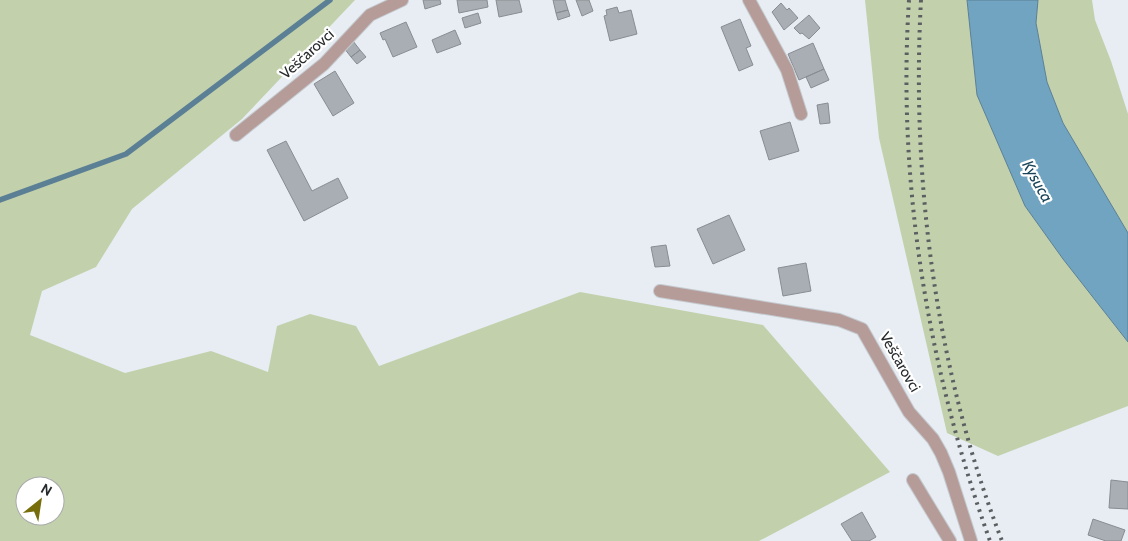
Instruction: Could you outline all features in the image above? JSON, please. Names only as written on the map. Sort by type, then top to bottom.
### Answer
[{"type":"street","name":"Veščarovci","points":[[236,135],[324,64],[370,15],[402,0]]},
{"type":"street","points":[[749,0],[787,70],[801,114]]},
{"type":"street","name":"Veščarovci","points":[[660,292],[839,320],[862,329],[910,412],[933,439],[941,452],[971,541]]},
{"type":"street","points":[[913,480],[950,541]]},
{"type":"green space","points":[[0,0],[355,0],[242,119],[132,209],[96,267],[42,291],[30,335],[125,373],[211,351],[268,372],[277,326],[310,314],[356,326],[379,366],[580,292],[763,325],[890,472],[759,541],[0,541]]},
{"type":"green space","points":[[865,0],[967,0],[977,95],[1025,206],[1063,259],[1128,342],[1128,406],[998,456],[947,433],[879,138]]},
{"type":"green space","points":[[1038,0],[1092,0],[1095,20],[1111,61],[1128,114],[1128,233],[1063,123],[1047,82],[1036,23]]},
{"type":"water","name":"Kysuca","points":[[967,0],[1038,0],[1036,23],[1047,82],[1063,123],[1128,233],[1128,342],[1063,259],[1025,206],[977,95]]},
{"type":"building","points":[[423,0],[440,0],[441,4],[425,9]]},
{"type":"building","points":[[457,0],[487,0],[488,7],[459,13]]},
{"type":"building","points":[[496,0],[519,0],[522,12],[499,17]]},
{"type":"building","points":[[553,0],[565,0],[568,10],[556,13]]},
{"type":"building","points":[[576,0],[589,0],[593,11],[582,16]]},
{"type":"building","points":[[781,3],[787,10],[789,8],[798,18],[784,30],[772,12]]},
{"type":"building","points":[[617,7],[619,13],[631,10],[637,34],[610,41],[604,16],[607,15],[606,10]]},
{"type":"building","points":[[568,10],[570,16],[558,20],[556,13]]},
{"type":"building","points":[[478,13],[481,23],[465,28],[462,18]]},
{"type":"building","points":[[809,15],[820,28],[809,39],[794,28]]},
{"type":"building","points":[[740,19],[751,46],[746,48],[753,65],[739,71],[721,27]]},
{"type":"building","points":[[406,22],[417,47],[393,57],[385,39],[383,40],[380,33]]},
{"type":"building","points":[[455,30],[461,44],[437,53],[432,40]]},
{"type":"building","points":[[353,41],[360,50],[351,57],[344,48]]},
{"type":"building","points":[[813,43],[824,69],[799,80],[788,54]]},
{"type":"building","points":[[360,50],[366,57],[357,64],[351,57]]},
{"type":"building","points":[[824,69],[829,80],[811,88],[806,77]]},
{"type":"building","points":[[335,71],[354,103],[333,116],[314,84]]},
{"type":"building","points":[[828,103],[830,123],[820,124],[817,105]]},
{"type":"building","points":[[790,122],[799,151],[769,160],[760,131]]},
{"type":"building","points":[[286,141],[312,191],[338,178],[348,198],[304,221],[267,150]]},
{"type":"building","points":[[729,215],[745,250],[713,264],[697,229]]},
{"type":"building","points":[[666,245],[670,266],[655,267],[651,247]]},
{"type":"building","points":[[806,263],[811,291],[783,296],[778,268]]},
{"type":"building","points":[[1111,480],[1128,482],[1128,509],[1109,508]]},
{"type":"building","points":[[862,512],[876,537],[869,541],[852,541],[841,524]]},
{"type":"building","points":[[1093,519],[1125,530],[1121,541],[1106,541],[1088,535]]},
{"type":"waterway","points":[[0,200],[126,154],[330,0]]},
{"type":"railway","points":[[909,0],[906,69],[908,138],[913,206],[922,275],[934,342],[950,409],[968,476],[990,541]]},
{"type":"railway","points":[[921,0],[919,68],[920,137],[933,275],[945,343],[960,410],[979,476],[1002,541]]}]
